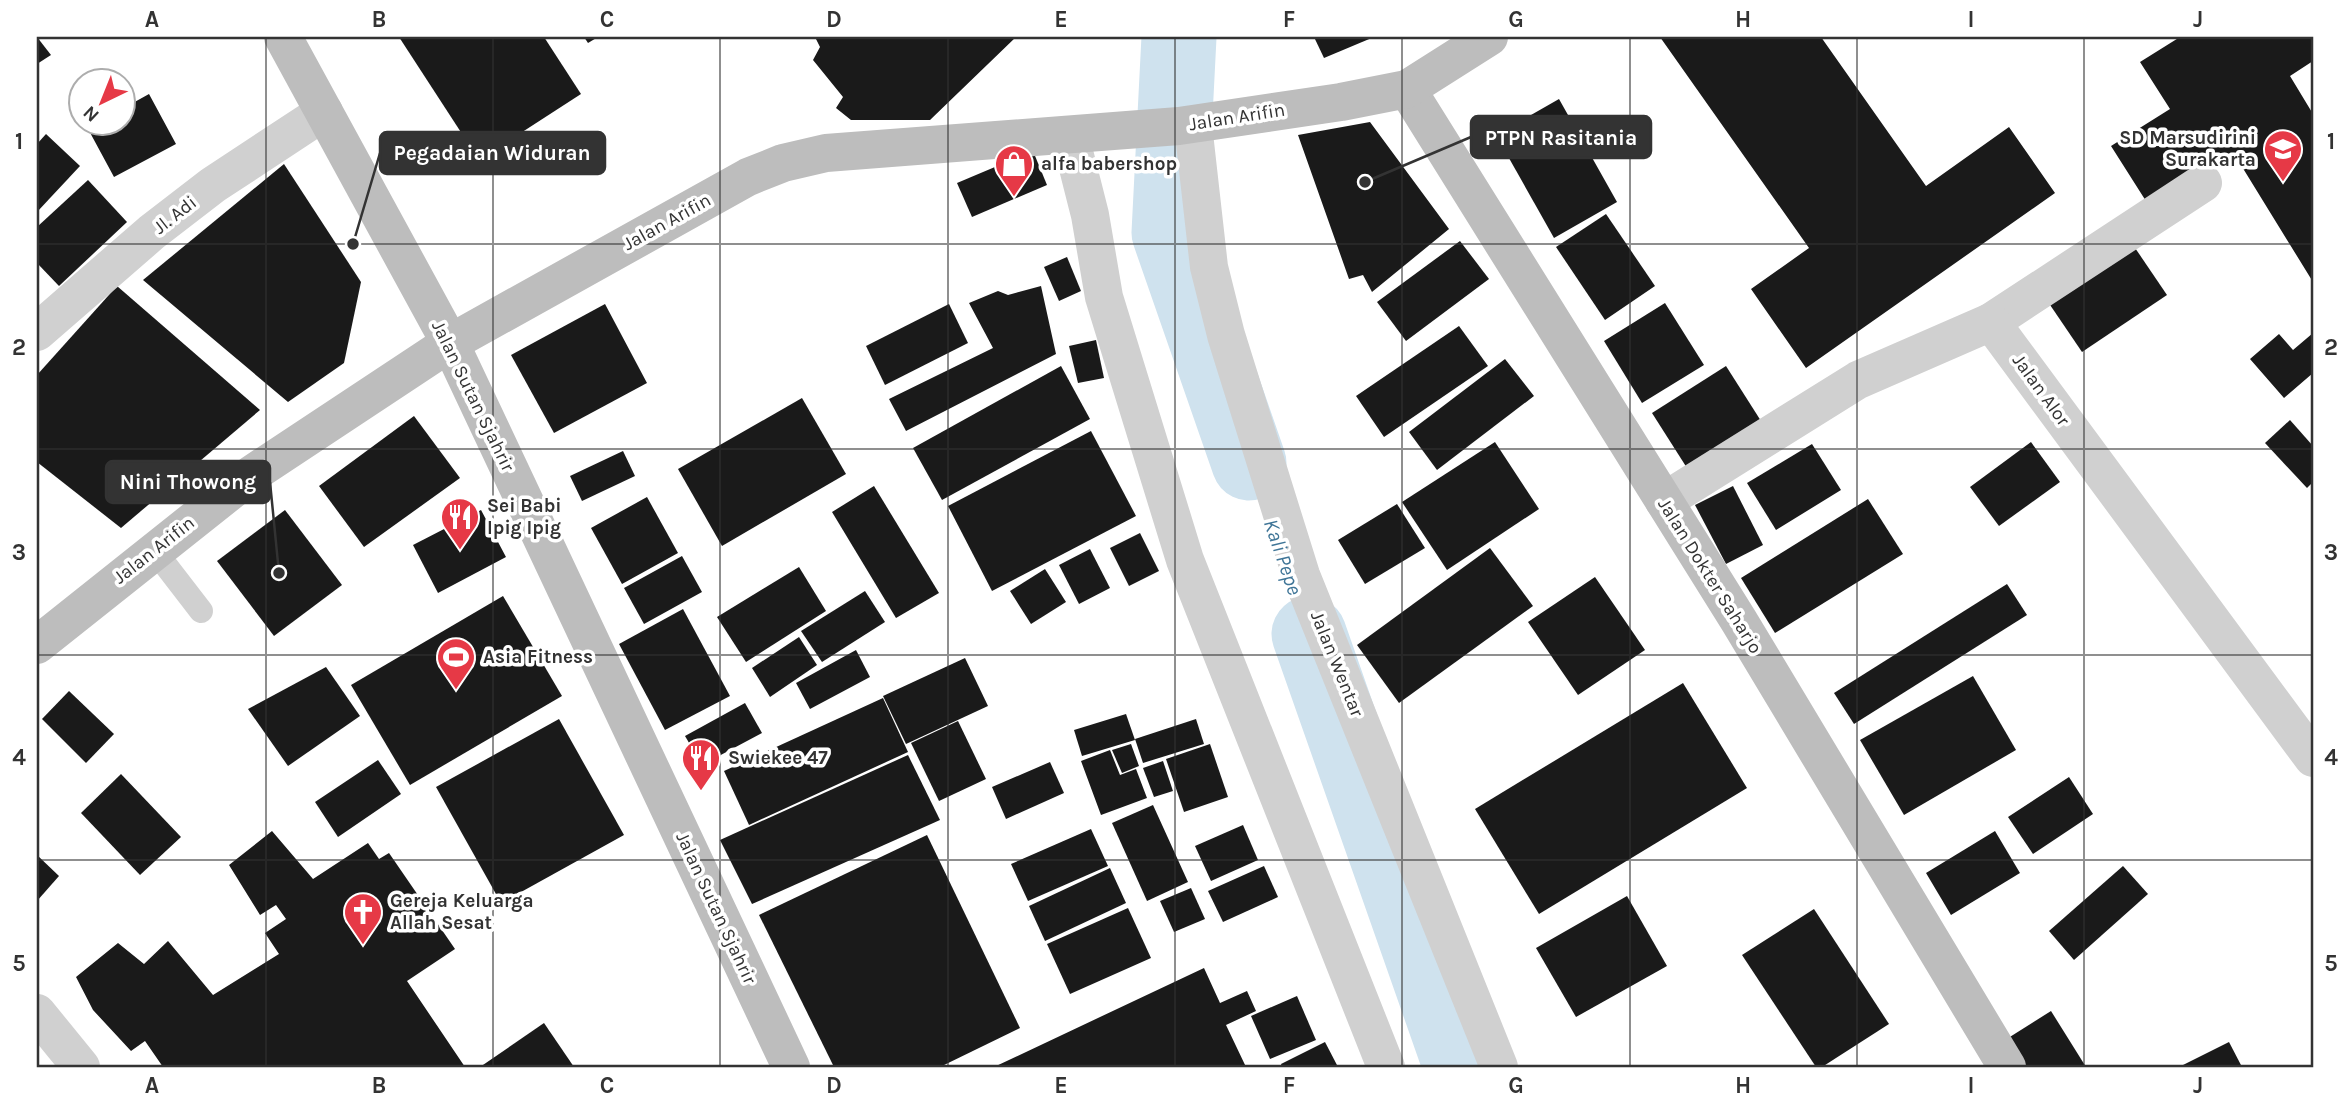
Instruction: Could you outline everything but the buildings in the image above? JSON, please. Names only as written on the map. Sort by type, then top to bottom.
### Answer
[{"type":"main road","name":"Jalan Sutan Sjahrir","points":[[283,37],[450,343],[791,1067]]},
{"type":"main road","points":[[1407,89],[1489,37]]},
{"type":"main road","name":"Jalan Arifin","points":[[37,645],[252,474],[450,343],[748,177],[783,163],[826,153],[1073,136],[1186,125],[1407,89]]},
{"type":"main road","name":"Jalan Dokter Saharjo","points":[[1407,89],[1664,501],[2007,1067]]},
{"type":"street","name":"Jl. Adi","points":[[37,332],[152,232],[213,185],[324,112]]},
{"type":"street","name":"Jalan Wentar","points":[[1186,125],[1209,267],[1226,335],[1301,575],[1499,1067]]},
{"type":"street","points":[[1073,136],[1104,297],[1185,561],[1386,1067]]},
{"type":"street","points":[[1664,501],[1858,380],[1992,322],[2203,183]]},
{"type":"street","name":"Jalan Alor","points":[[1992,322],[2313,758]]},
{"type":"street","points":[[37,1013],[81,1067]]},
{"type":"lane","points":[[154,550],[201,611]]},
{"type":"waterway","name":"Kali Pepe","points":[[1179,37],[1169,233],[1249,463]]},
{"type":"waterway","name":"Kali Pepe","points":[[1309,634],[1461,1067]]},
{"type":"place","name":"PTPN Rasitania","points":[[1365,182]]},
{"type":"place","name":"SD Marsudirini Surakarta","points":[[2283,183]]},
{"type":"place","name":"alfa babershop","points":[[1014,198]]},
{"type":"place","name":"Pegadaian Widuran","points":[[353,244]]},
{"type":"place","name":"Sei Babi Ipig Ipig","points":[[460,551]]},
{"type":"place","name":"Nini Thowong","points":[[279,573]]},
{"type":"place","name":"Asia Fitness","points":[[456,691]]},
{"type":"place","name":"Swiekee 47","points":[[701,792]]},
{"type":"place","name":"Gereja Keluarga Allah Sesat","points":[[363,946]]}]
